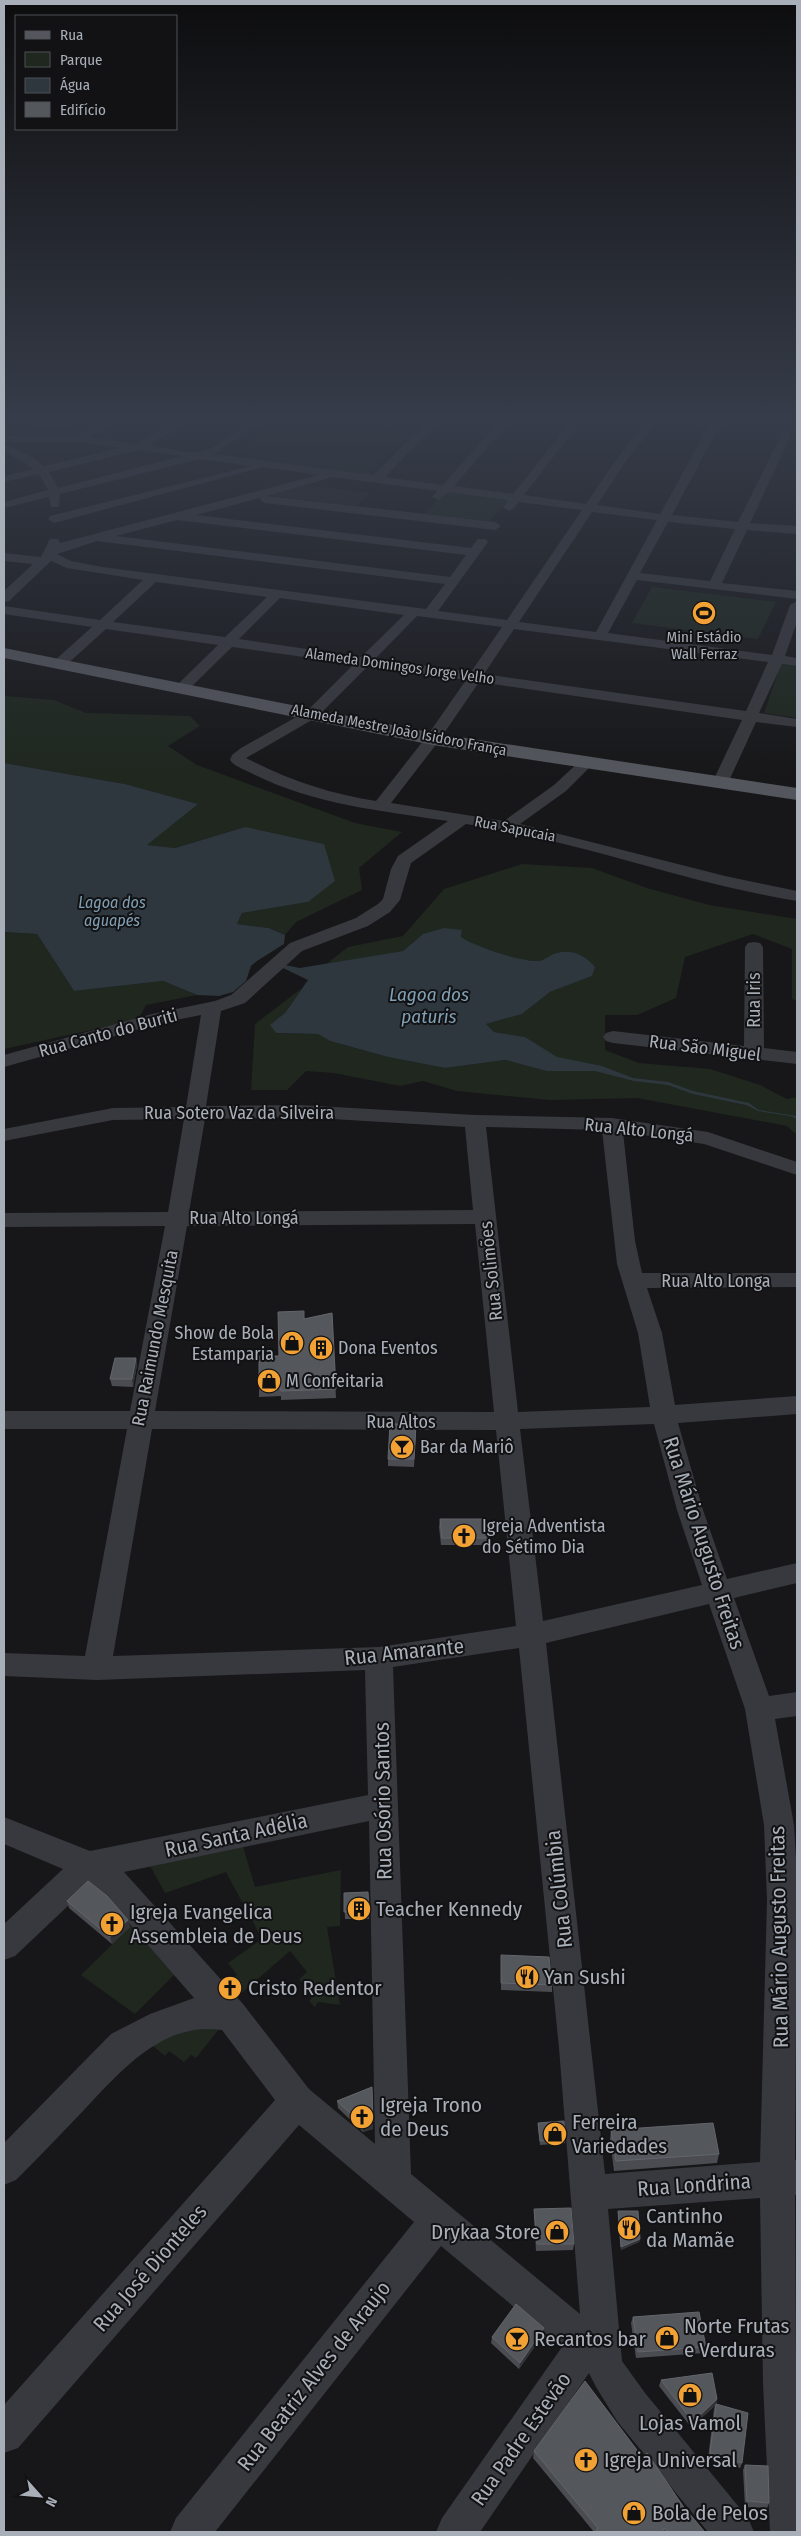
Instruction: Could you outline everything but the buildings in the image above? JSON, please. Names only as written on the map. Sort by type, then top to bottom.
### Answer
[{"type":"main road","name":"Alameda Mestre João Isidoro França","points":[[4,653],[433,739],[797,794]]},
{"type":"street","points":[[4,598],[49,555],[51,539]]},
{"type":"street","points":[[4,557],[49,555],[89,539]]},
{"type":"street","points":[[104,539],[453,580]]},
{"type":"street","points":[[370,539],[475,552]]},
{"type":"street","points":[[430,614],[453,580],[485,539]]},
{"type":"street","points":[[381,805],[433,739],[568,539]]},
{"type":"street","points":[[600,636],[652,539]]},
{"type":"street","points":[[714,586],[736,539]]},
{"type":"street","points":[[49,555],[83,568],[152,578],[797,662]]},
{"type":"street","points":[[631,576],[797,595]]},
{"type":"street","points":[[58,664],[152,578]]},
{"type":"street","points":[[181,688],[277,594]]},
{"type":"street","points":[[720,782],[777,659],[797,605]]},
{"type":"street","name":"Alameda Domingos Jorge Velho","points":[[4,610],[797,723]]},
{"type":"street","points":[[312,714],[414,612]]},
{"type":"street","name":"Rua Sapucaia","points":[[312,714],[237,758],[259,773],[317,794],[507,826],[700,875],[797,896]]},
{"type":"street","points":[[507,826],[560,788],[586,763]]},
{"type":"street","name":"Rua Canto do Buriti","points":[[4,1060],[159,1018],[229,1003],[246,994],[296,947],[346,929],[374,916],[391,900],[399,869],[404,860],[462,819]]},
{"type":"street","name":"Rua Iris","points":[[754,947],[754,1054]]},
{"type":"street","name":"Rua Raimundo Mesquita","points":[[97,1668],[139,1422],[178,1219],[212,1007]]},
{"type":"street","name":"Rua São Miguel","points":[[613,1037],[797,1058]]},
{"type":"street","name":"Rua Sotero Vaz da Silveira","points":[[4,1135],[105,1115],[196,1111],[299,1111],[475,1121]]},
{"type":"street","name":"Rua Alto Longá","points":[[475,1121],[612,1124],[708,1138],[797,1169]]},
{"type":"street","name":"Rua Solimões","points":[[475,1121],[507,1421]]},
{"type":"street","name":"Rua Mário Augusto Freitas","points":[[612,1124],[624,1241],[634,1282],[650,1333],[664,1415],[690,1510],[759,1709],[779,1825],[789,1991],[787,2178],[790,2532]]},
{"type":"street","name":"Rua Alto Longá","points":[[4,1220],[485,1217]]},
{"type":"street","name":"Rua Alto Longa","points":[[634,1282],[797,1280]]},
{"type":"street","name":"Rua Altos","points":[[4,1420],[139,1422],[507,1421],[664,1415],[797,1406]]},
{"type":"street","name":"Rua Colúmbia","points":[[507,1421],[532,1635],[590,2193],[594,2351]]},
{"type":"street","name":"Rua Amarante","points":[[4,1665],[97,1668],[379,1658],[532,1635],[797,1573]]},
{"type":"street","name":"Rua Osório Santos","points":[[379,1658],[394,2184]]},
{"type":"street","points":[[759,1709],[797,1704]]},
{"type":"street","name":"Rua Santa Adélia","points":[[89,1865],[382,1805]]},
{"type":"street","points":[[4,1830],[89,1865],[113,1882],[231,2015],[297,2101],[594,2351],[631,2407],[732,2532]]},
{"type":"street","points":[[4,1945],[89,1865]]},
{"type":"street","points":[[4,2168],[123,2046],[143,2034],[186,2016],[204,2012],[231,2015]]},
{"type":"street","name":"Rua José Dionteles","points":[[4,2434],[297,2101]]},
{"type":"street","name":"Rua Londrina","points":[[590,2193],[787,2178]]},
{"type":"street","name":"Rua Beatriz Alves de Araujo","points":[[190,2532],[438,2221]]},
{"type":"street","name":"Rua Padre Estevão","points":[[456,2532],[594,2351]]},
{"type":"green space","name":"Mini Estádio Wall Ferraz","points":[[652,587],[776,602],[758,639],[632,623]]},
{"type":"green space","points":[[781,664],[797,666],[797,718],[764,713]]},
{"type":"green space","points":[[4,697],[54,700],[86,713],[190,716],[200,726],[168,746],[197,765],[355,823],[402,832],[359,868],[362,890],[296,922],[285,935],[269,928],[237,924],[242,913],[308,902],[245,827],[175,848],[146,845],[197,804],[125,784],[4,763]]},
{"type":"green space","points":[[522,864],[592,868],[647,888],[709,905],[797,919],[797,1001],[792,999],[792,949],[753,934],[685,957],[676,998],[637,1015],[605,1015],[605,1050],[639,1063],[710,1069],[760,1085],[787,1099],[797,1097],[797,1135],[787,1126],[637,1098],[550,1100],[457,1091],[423,1081],[400,1086],[334,1073],[306,1071],[287,1090],[251,1090],[255,1024],[302,988],[285,1013],[276,1033],[318,1034],[330,1041],[388,1057],[445,1068],[505,1060],[546,1071],[525,1037],[494,1032],[485,1024],[522,1014],[550,992],[592,976],[558,953],[540,961],[522,959],[499,953],[468,941],[461,937],[462,930],[423,934],[403,951],[325,965],[348,947],[403,936],[444,889]]},
{"type":"green space","points":[[4,932],[37,934],[74,991],[163,981],[197,995],[146,1005],[138,1020],[4,1049]]},
{"type":"green space","points":[[242,1843],[255,1887],[341,1870],[340,1926],[327,1927],[340,2005],[318,2002],[315,2007],[309,2001],[314,1996],[299,1979],[307,1972],[290,1951],[238,1996],[225,1983],[237,1975],[228,1963],[262,1939],[226,1872],[165,1893],[149,1864]]},
{"type":"green space","points":[[132,1925],[175,1974],[135,2014],[81,1975]]},
{"type":"green space","points":[[188,2021],[219,2029],[196,2058],[191,2055],[184,2062],[169,2051],[165,2056],[146,2040]]},
{"type":"water","name":"Lagoa dos aguapés","points":[[4,763],[125,784],[198,804],[147,845],[175,848],[245,827],[324,844],[335,881],[308,902],[242,913],[237,924],[269,928],[285,935],[284,944],[251,966],[246,981],[233,992],[219,996],[197,995],[163,981],[74,991],[37,934],[4,932]]},
{"type":"water","name":"Lagoa dos paturis","points":[[444,928],[462,930],[461,937],[468,941],[521,959],[539,961],[555,954],[568,952],[578,954],[595,967],[592,976],[550,992],[522,1014],[486,1024],[494,1032],[525,1037],[557,1057],[602,1066],[633,1078],[668,1082],[693,1091],[749,1103],[759,1110],[797,1116],[797,1119],[790,1116],[758,1111],[746,1105],[693,1094],[668,1085],[634,1081],[595,1071],[546,1071],[505,1060],[445,1068],[388,1057],[330,1041],[318,1034],[276,1033],[270,1025],[285,1013],[308,980],[283,968],[285,965],[300,968],[403,951],[423,934]]},
{"type":"place","name":"Mini Estádio Wall Ferraz","points":[[704,613]]},
{"type":"place","name":"Show de Bola Estamparia","points":[[292,1343]]},
{"type":"place","name":"Dona Eventos","points":[[321,1348]]},
{"type":"place","name":"M Confeitaria","points":[[269,1381]]},
{"type":"place","name":"Bar da Mariô","points":[[402,1447]]},
{"type":"place","name":"Igreja Adventista do Sétimo Dia","points":[[464,1536]]},
{"type":"place","name":"Teacher Kennedy","points":[[359,1909]]},
{"type":"place","name":"Igreja Evangelica Assembleia de Deus","points":[[112,1924]]},
{"type":"place","name":"Yan Sushi","points":[[527,1977]]},
{"type":"place","name":"Cristo Redentor","points":[[230,1988]]},
{"type":"place","name":"Igreja Trono de Deus","points":[[362,2117]]},
{"type":"place","name":"Ferreira Variedades","points":[[555,2134]]},
{"type":"place","name":"Cantinho da Mamãe","points":[[629,2228]]},
{"type":"place","name":"Drykaa Store","points":[[557,2232]]},
{"type":"place","name":"Norte Frutas e Verduras","points":[[667,2338]]},
{"type":"place","name":"Recantos bar","points":[[517,2339]]},
{"type":"place","name":"Lojas Vamol","points":[[690,2395]]},
{"type":"place","name":"Igreja Universal","points":[[586,2460]]},
{"type":"place","name":"Bola de Pelos","points":[[634,2513]]}]
